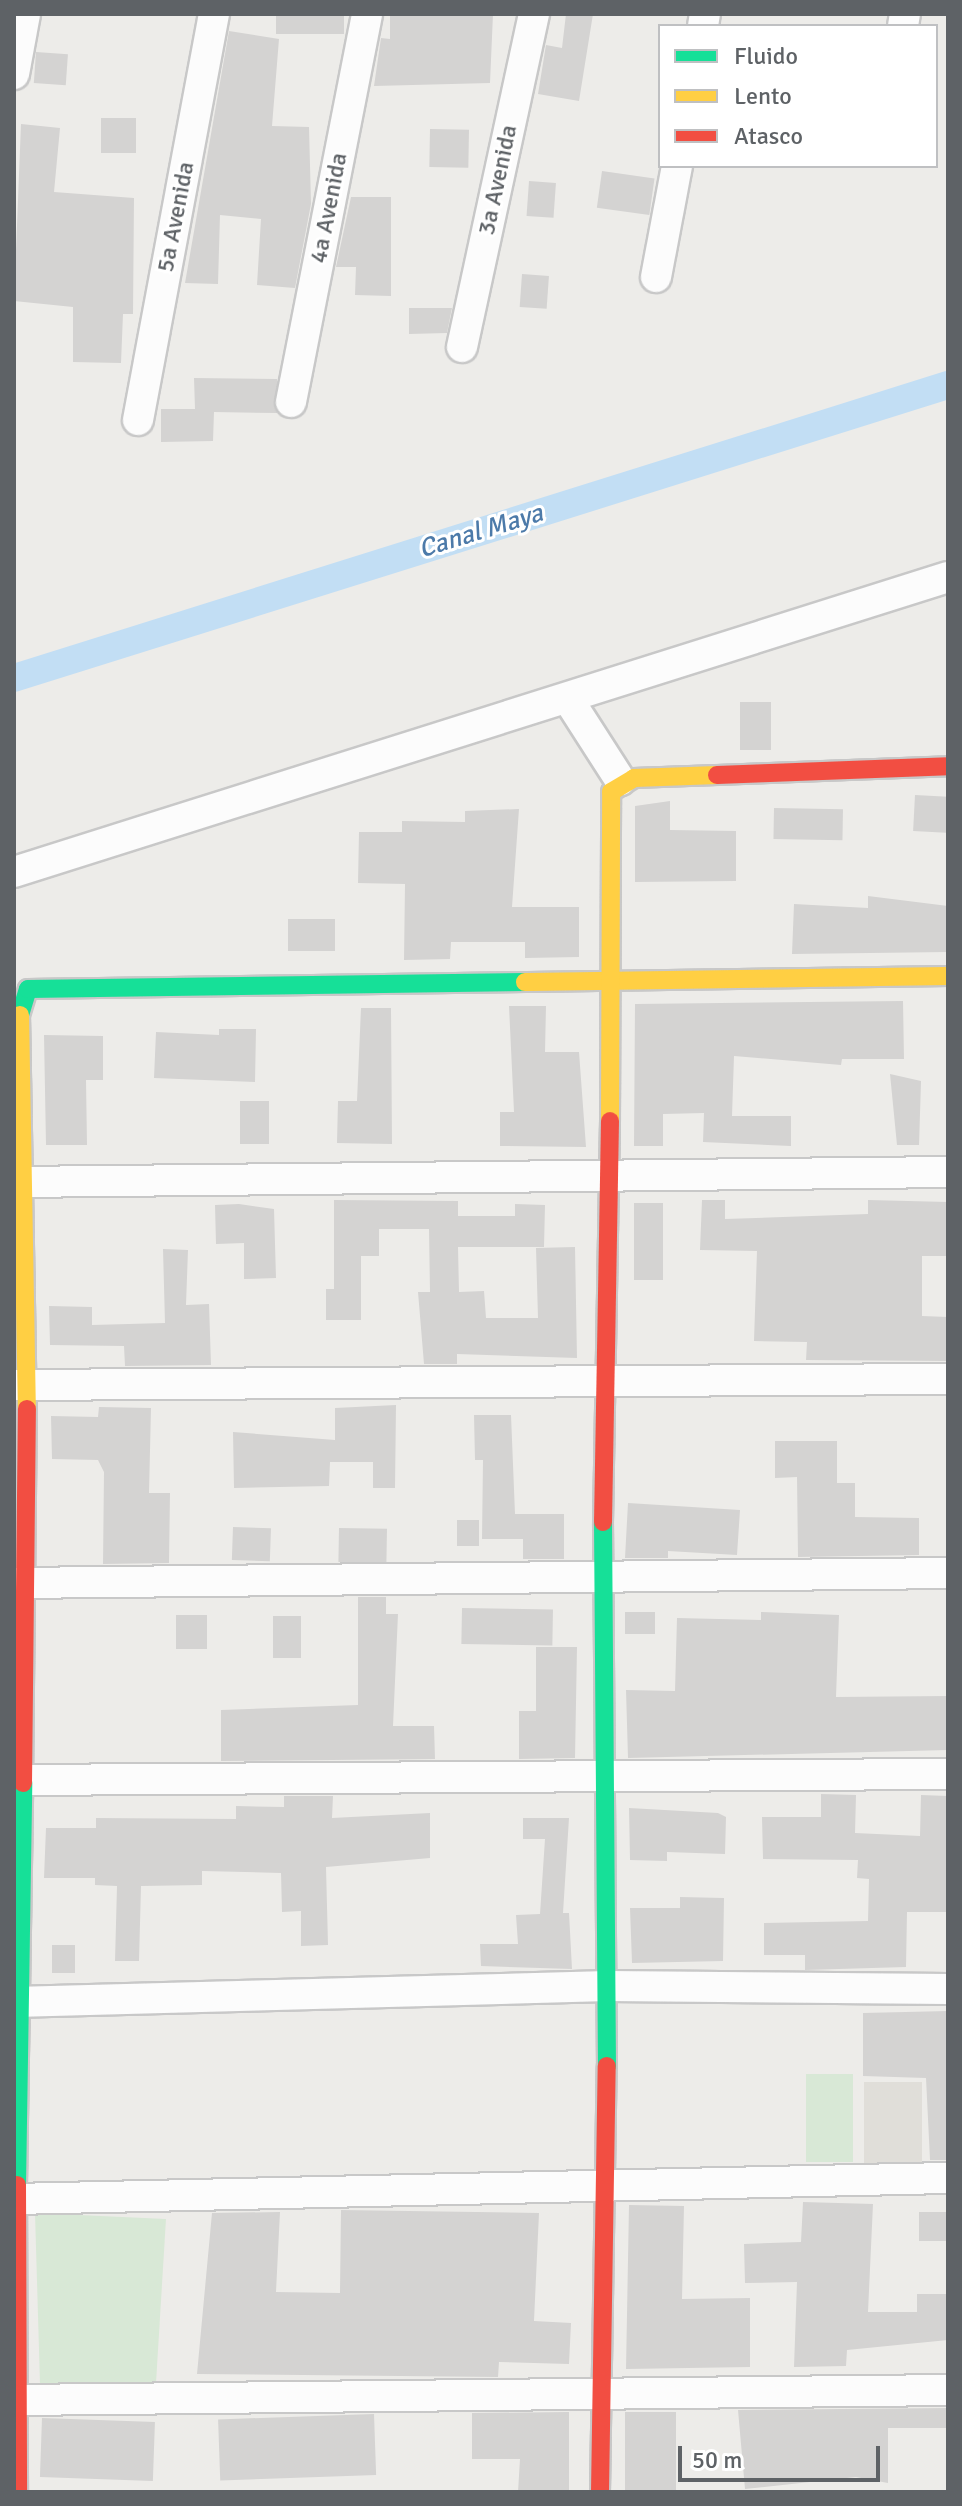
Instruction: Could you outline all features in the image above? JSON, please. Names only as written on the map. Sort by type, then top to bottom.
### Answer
[{"type":"street","points":[[14,74],[25,14]]},
{"type":"street","name":"5a Avenida","points":[[138,420],[214,14]]},
{"type":"street","name":"4a Avenida","points":[[291,402],[367,14]]},
{"type":"street","name":"3a Avenida","points":[[462,347],[534,14]]},
{"type":"street","points":[[656,277],[677,168]]},
{"type":"street","points":[[14,872],[570,702],[662,666],[948,577]]},
{"type":"street","points":[[570,702],[620,780]]},
{"type":"street","points":[[620,780],[948,766]]},
{"type":"street","points":[[600,2492],[608,1986],[600,1776],[600,1575],[610,1379],[606,977],[611,792],[620,780]]},
{"type":"street","points":[[18,2492],[15,2002],[22,1583],[20,1017],[28,989],[606,977],[948,976]]},
{"type":"street","points":[[20,1181],[948,1172]]},
{"type":"street","points":[[22,1385],[948,1379]]},
{"type":"street","points":[[22,1583],[948,1573]]},
{"type":"street","points":[[19,1780],[948,1774]]},
{"type":"street","points":[[15,2002],[608,1986],[948,1989]]},
{"type":"street","points":[[17,2199],[948,2178]]},
{"type":"street","points":[[16,2400],[601,2389],[948,2390]]},
{"type":"shaded area","points":[[864,2082],[922,2082],[922,2167],[864,2167]]},
{"type":"green space","points":[[806,2074],[853,2074],[853,2162],[806,2162]]},
{"type":"green space","points":[[35,2213],[166,2219],[156,2383],[40,2384]]},
{"type":"building","points":[[276,14],[344,14],[344,34],[276,34]]},
{"type":"building","points":[[390,14],[493,14],[490,83],[374,86],[381,38],[390,39]]},
{"type":"building","points":[[566,14],[593,14],[579,101],[538,94],[546,45],[562,48]]},
{"type":"building","points":[[229,31],[279,39],[272,126],[309,127],[311,204],[295,288],[257,285],[261,219],[220,215],[218,284],[185,283]]},
{"type":"building","points":[[36,52],[68,54],[66,85],[34,83]]},
{"type":"building","points":[[101,118],[136,118],[136,153],[101,153]]},
{"type":"building","points":[[21,124],[60,128],[54,192],[134,198],[133,314],[123,314],[121,363],[73,362],[73,307],[14,301]]},
{"type":"building","points":[[430,129],[469,130],[468,168],[429,167]]},
{"type":"building","points":[[602,171],[654,178],[649,215],[597,208]]},
{"type":"building","points":[[529,181],[556,183],[553,218],[527,216]]},
{"type":"building","points":[[351,197],[391,197],[391,296],[355,295],[356,267],[336,267]]},
{"type":"building","points":[[522,274],[549,276],[547,309],[520,307]]},
{"type":"building","points":[[409,308],[452,308],[447,333],[409,334]]},
{"type":"building","points":[[194,378],[277,379],[277,413],[214,412],[213,441],[161,442],[161,409],[195,409]]},
{"type":"building","points":[[740,702],[771,702],[771,750],[740,750]]},
{"type":"building","points":[[915,795],[948,797],[946,833],[913,831]]},
{"type":"building","points":[[670,801],[670,830],[736,831],[736,881],[635,882],[635,806]]},
{"type":"building","points":[[774,808],[843,809],[842,840],[773,839]]},
{"type":"building","points":[[519,809],[512,907],[579,907],[579,957],[525,958],[525,942],[451,942],[450,959],[404,960],[405,884],[358,883],[359,832],[402,832],[402,821],[465,822],[465,811]]},
{"type":"building","points":[[868,896],[948,906],[948,952],[792,954],[794,904],[868,908]]},
{"type":"building","points":[[288,919],[335,919],[335,951],[288,951]]},
{"type":"building","points":[[903,1001],[904,1059],[842,1059],[841,1065],[734,1056],[732,1116],[791,1116],[791,1146],[703,1142],[704,1113],[663,1114],[663,1146],[634,1146],[635,1004]]},
{"type":"building","points":[[509,1006],[546,1006],[545,1052],[579,1052],[586,1147],[500,1146],[500,1112],[514,1112]]},
{"type":"building","points":[[361,1008],[391,1008],[392,1144],[337,1143],[338,1101],[357,1101]]},
{"type":"building","points":[[219,1029],[256,1029],[255,1082],[154,1078],[156,1032],[219,1035]]},
{"type":"building","points":[[44,1035],[103,1036],[103,1080],[86,1080],[87,1145],[46,1145]]},
{"type":"building","points":[[890,1074],[921,1081],[919,1145],[897,1145]]},
{"type":"building","points":[[240,1101],[269,1101],[269,1144],[240,1144]]},
{"type":"building","points":[[334,1200],[458,1201],[458,1216],[515,1216],[515,1204],[545,1205],[544,1247],[458,1247],[459,1292],[484,1291],[486,1318],[538,1318],[536,1248],[575,1247],[577,1358],[457,1354],[457,1364],[424,1364],[418,1292],[430,1292],[429,1229],[379,1229],[379,1256],[361,1256],[361,1320],[326,1320],[326,1289],[334,1289]]},
{"type":"building","points":[[702,1200],[725,1200],[725,1219],[868,1214],[868,1200],[948,1202],[948,1256],[922,1256],[922,1316],[948,1317],[948,1361],[806,1360],[807,1342],[754,1341],[757,1251],[700,1250]]},
{"type":"building","points":[[634,1203],[663,1203],[663,1280],[634,1280]]},
{"type":"building","points":[[239,1204],[274,1209],[276,1278],[244,1279],[244,1243],[216,1244],[215,1205]]},
{"type":"building","points":[[163,1249],[188,1250],[186,1305],[209,1304],[211,1365],[125,1366],[124,1346],[50,1345],[49,1306],[92,1307],[92,1325],[165,1323]]},
{"type":"building","points":[[396,1405],[395,1488],[373,1488],[373,1462],[330,1462],[329,1486],[234,1488],[233,1432],[335,1440],[335,1408]]},
{"type":"building","points":[[99,1407],[151,1408],[149,1493],[170,1493],[169,1563],[103,1564],[104,1472],[98,1460],[52,1459],[51,1416],[98,1417]]},
{"type":"building","points":[[474,1415],[511,1415],[515,1514],[564,1514],[564,1559],[523,1559],[523,1539],[482,1539],[483,1460],[475,1460]]},
{"type":"building","points":[[775,1441],[837,1441],[837,1483],[855,1483],[855,1517],[919,1518],[919,1555],[798,1557],[797,1477],[775,1478]]},
{"type":"building","points":[[628,1503],[740,1510],[737,1555],[668,1551],[668,1558],[625,1558]]},
{"type":"building","points":[[457,1520],[479,1520],[479,1546],[457,1546]]},
{"type":"building","points":[[233,1527],[271,1528],[270,1561],[232,1560]]},
{"type":"building","points":[[339,1528],[387,1529],[386,1563],[338,1562]]},
{"type":"building","points":[[358,1597],[386,1597],[386,1614],[398,1614],[393,1726],[434,1726],[435,1759],[221,1761],[221,1710],[358,1705]]},
{"type":"building","points":[[462,1608],[553,1610],[552,1646],[461,1644]]},
{"type":"building","points":[[625,1612],[655,1612],[655,1634],[625,1634]]},
{"type":"building","points":[[761,1612],[839,1615],[836,1697],[948,1696],[948,1750],[628,1758],[626,1690],[675,1691],[677,1618],[761,1620]]},
{"type":"building","points":[[176,1615],[207,1615],[207,1649],[176,1649]]},
{"type":"building","points":[[273,1616],[301,1616],[301,1658],[273,1658]]},
{"type":"building","points":[[536,1647],[577,1647],[575,1758],[519,1759],[519,1711],[536,1711]]},
{"type":"building","points":[[821,1794],[856,1795],[855,1833],[920,1836],[921,1795],[948,1796],[948,1912],[907,1912],[906,1967],[805,1970],[805,1955],[764,1955],[764,1923],[868,1921],[869,1879],[857,1878],[858,1860],[763,1859],[762,1817],[821,1817]]},
{"type":"building","points":[[284,1796],[333,1796],[332,1818],[430,1813],[430,1858],[326,1867],[328,1945],[301,1946],[301,1911],[282,1912],[281,1873],[202,1871],[202,1885],[141,1886],[139,1961],[115,1961],[117,1886],[95,1885],[95,1878],[44,1878],[46,1828],[96,1828],[96,1818],[236,1819],[236,1806],[284,1807]]},
{"type":"building","points":[[629,1808],[718,1813],[726,1817],[725,1854],[667,1852],[667,1861],[630,1860]]},
{"type":"building","points":[[523,1818],[569,1818],[563,1913],[569,1913],[572,1969],[481,1966],[480,1944],[518,1944],[516,1915],[540,1914],[545,1839],[523,1839]]},
{"type":"building","points":[[680,1897],[724,1898],[723,1961],[632,1963],[630,1908],[680,1908]]},
{"type":"building","points":[[52,1945],[75,1945],[75,1973],[52,1973]]},
{"type":"building","points":[[948,2011],[948,2160],[930,2160],[926,2078],[863,2076],[863,2013]]},
{"type":"building","points":[[803,2202],[873,2204],[868,2312],[917,2312],[917,2294],[948,2294],[948,2340],[847,2350],[846,2366],[794,2367],[797,2282],[745,2283],[744,2244],[801,2242]]},
{"type":"building","points":[[629,2205],[684,2206],[682,2299],[750,2298],[750,2367],[626,2369]]},
{"type":"building","points":[[341,2210],[539,2213],[534,2321],[571,2323],[569,2364],[499,2362],[498,2377],[197,2374],[212,2213],[280,2212],[276,2292],[340,2293]]},
{"type":"building","points":[[919,2212],[948,2212],[948,2241],[919,2241]]},
{"type":"building","points":[[948,2408],[948,2428],[888,2428],[888,2483],[856,2477],[745,2489],[738,2410]]},
{"type":"building","points":[[569,2412],[569,2492],[518,2492],[520,2459],[472,2459],[472,2413]]},
{"type":"building","points":[[625,2412],[676,2412],[676,2492],[625,2492]]},
{"type":"building","points":[[374,2414],[376,2475],[220,2480],[218,2419]]},
{"type":"building","points":[[42,2418],[155,2422],[153,2481],[40,2477]]},
{"type":"waterway","name":"Canal Maya","points":[[14,678],[948,385]]},
{"type":"traffic: fast","points":[[20,1015],[28,989],[525,982]]},
{"type":"traffic: fast","points":[[603,1522],[607,2066]]},
{"type":"traffic: fast","points":[[17,2185],[23,1783]]},
{"type":"traffic: slow","points":[[610,1121],[611,792],[634,778],[717,775]]},
{"type":"traffic: slow","points":[[525,982],[948,976]]},
{"type":"traffic: slow","points":[[20,1015],[27,1409]]},
{"type":"traffic: jam","points":[[717,775],[948,766]]},
{"type":"traffic: jam","points":[[603,1522],[610,1121]]},
{"type":"traffic: jam","points":[[23,1783],[27,1409]]},
{"type":"traffic: jam","points":[[600,2492],[607,2066]]},
{"type":"traffic: jam","points":[[17,2185],[18,2492]]}]
